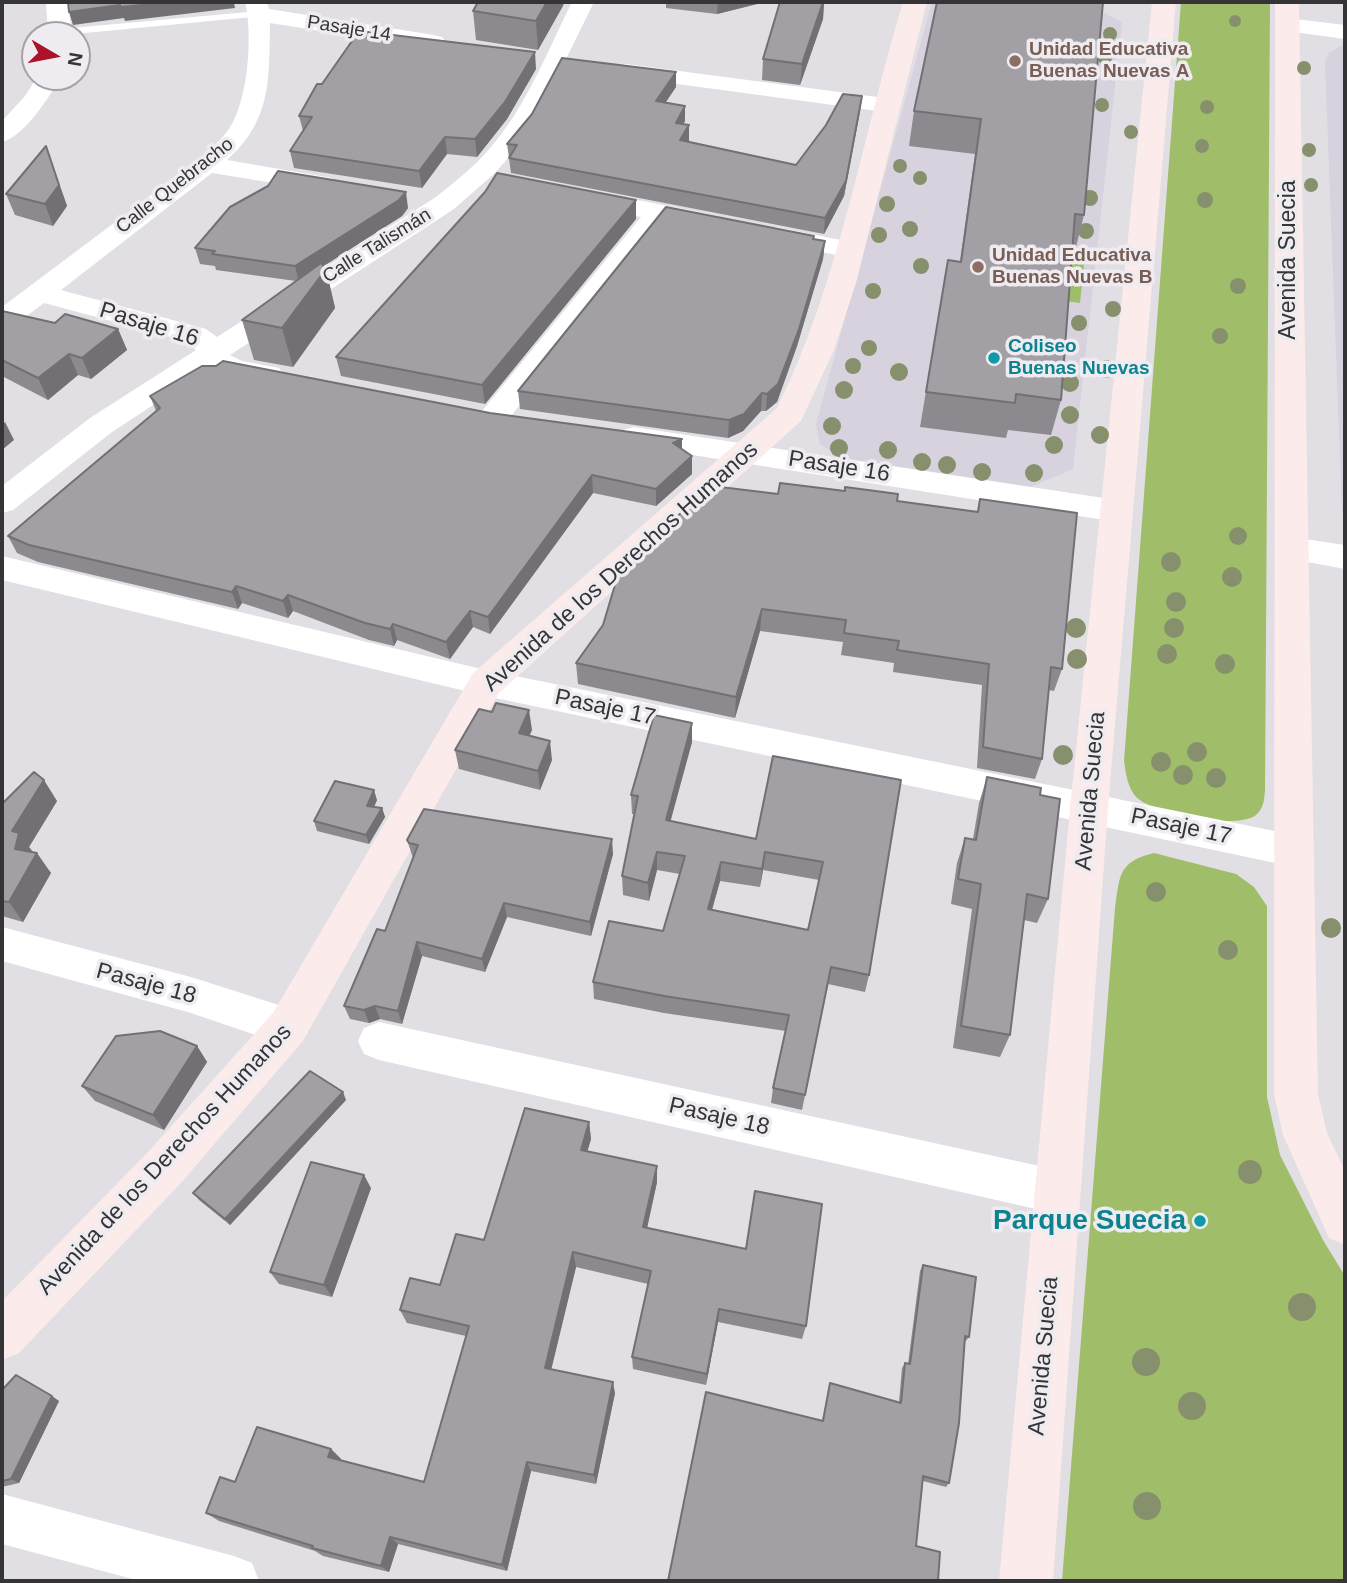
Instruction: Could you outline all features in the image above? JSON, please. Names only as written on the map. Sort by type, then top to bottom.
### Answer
[{"type":"main road","name":"Avenida de los Derechos Humanos","points":[[2,1336],[164,1168],[288,1027],[486,683],[790,414],[811,375],[851,250],[885,105],[915,2]]},
{"type":"main road","name":"Avenida Suecia","points":[[1026,1581],[1089,808],[1164,2]]},
{"type":"main road","name":"Avenida Suecia","points":[[1287,13],[1296,1094],[1305,1135],[1345,1222]]},
{"type":"street","points":[[57,2],[59,21]]},
{"type":"street","name":"Calle Talismán","points":[[2,502],[72,445],[211,352],[445,203],[477,177],[506,145],[554,62],[583,2]]},
{"type":"street","name":"Pasaje 14","points":[[257,8],[460,47]]},
{"type":"street","name":"Calle Quebracho","points":[[2,321],[207,164],[237,137],[252,113],[257,8]]},
{"type":"street","points":[[1287,13],[1345,32]]},
{"type":"street","points":[[527,57],[582,65]]},
{"type":"street","points":[[610,69],[885,105]]},
{"type":"street","points":[[2,135],[40,91]]},
{"type":"street","points":[[207,164],[352,188]]},
{"type":"street","points":[[477,177],[503,182]]},
{"type":"street","points":[[568,195],[728,226]]},
{"type":"street","points":[[405,197],[445,203]]},
{"type":"street","points":[[493,418],[659,212]]},
{"type":"street","points":[[755,231],[851,250]]},
{"type":"street","name":"Pasaje 16","points":[[40,293],[196,335],[207,340],[211,352],[228,368],[294,380]]},
{"type":"street","name":"Pasaje 16","points":[[601,433],[748,453],[1118,511]]},
{"type":"street","points":[[1292,549],[1345,557]]},
{"type":"street","name":"Pasaje 17","points":[[2,568],[486,683],[1294,851]]},
{"type":"street","name":"Pasaje 18","points":[[2,944],[191,995],[288,1027]]},
{"type":"street","name":"Pasaje 18","points":[[379,1041],[1058,1192]]},
{"type":"street","points":[[2,1519],[234,1581]]},
{"type":"lane","name":"Pasaje 14","points":[[91,30],[257,8]]},
{"type":"shaded area","points":[[932,2],[1087,4],[1122,22],[1073,469],[1030,487],[841,458],[820,444],[816,424]]},
{"type":"shaded area","points":[[1345,44],[1345,514],[1342,512],[1325,62],[1329,53]]},
{"type":"green space","points":[[1181,2],[1270,2],[1265,791],[1262,807],[1256,815],[1233,821],[1180,815],[1140,800],[1130,788],[1124,761]]},
{"type":"green space","points":[[1027,248],[1085,256],[1080,303],[1020,295]]},
{"type":"green space","name":"Parque Suecia","points":[[1154,853],[1236,874],[1254,887],[1267,906],[1267,1097],[1280,1155],[1323,1240],[1345,1276],[1345,1581],[1062,1581],[1115,908],[1120,878],[1127,866]]},
{"type":"building","points":[[68,2],[170,2],[69,12]]},
{"type":"building","points":[[478,2],[547,2],[536,21],[473,11]]},
{"type":"building","points":[[780,2],[823,2],[802,64],[763,59]]},
{"type":"building","points":[[937,2],[1103,2],[1084,215],[1075,214],[1061,400],[1016,394],[1015,403],[926,392],[948,260],[961,262],[981,119],[914,111]]},
{"type":"building","points":[[359,31],[535,52],[505,102],[475,139],[445,137],[419,171],[290,151],[312,117],[299,116],[317,84],[322,84]]},
{"type":"building","points":[[562,58],[676,72],[656,101],[685,106],[676,123],[689,125],[680,140],[796,165],[826,125],[843,94],[862,96],[846,181],[825,218],[509,158],[517,145],[507,144],[532,114]]},
{"type":"building","points":[[46,146],[59,185],[45,204],[6,194]]},
{"type":"building","points":[[278,171],[406,192],[399,200],[295,266],[212,254],[215,251],[195,248],[230,207],[268,186]]},
{"type":"building","points":[[497,173],[636,200],[482,385],[336,357],[485,192]]},
{"type":"building","points":[[666,207],[814,236],[813,239],[825,241],[799,329],[778,384],[767,394],[762,393],[744,414],[729,420],[518,391]]},
{"type":"building","points":[[321,263],[326,269],[282,328],[242,320]]},
{"type":"building","points":[[2,311],[55,323],[65,314],[118,329],[82,358],[69,354],[38,378],[2,360]]},
{"type":"building","points":[[223,361],[490,413],[682,439],[673,443],[692,456],[656,489],[592,475],[488,617],[470,611],[446,642],[393,624],[390,629],[365,623],[288,595],[283,601],[236,586],[232,592],[29,545],[8,536],[160,408],[150,396],[202,366],[216,366]]},
{"type":"building","points":[[780,483],[898,494],[897,501],[978,512],[980,499],[1077,513],[1062,669],[1051,667],[1042,759],[983,747],[989,664],[897,650],[899,641],[844,633],[846,620],[762,609],[736,697],[576,663],[603,625],[621,565],[712,486],[778,494]]},
{"type":"building","points":[[496,703],[529,710],[519,733],[550,741],[538,771],[455,750],[479,709],[492,712]]},
{"type":"building","points":[[654,715],[692,723],[666,820],[756,839],[773,756],[901,780],[869,975],[831,967],[805,1095],[773,1088],[789,1015],[593,982],[609,921],[663,931],[685,856],[657,852],[648,883],[622,876],[638,796],[631,795]],"holes":[[[765,852],[823,862],[808,930],[708,909],[721,862],[762,869]]]},
{"type":"building","points":[[34,772],[44,780],[12,831],[19,833],[15,849],[37,853],[9,902],[2,901],[2,804]]},
{"type":"building","points":[[987,777],[1041,788],[1040,795],[1060,799],[1048,899],[1027,894],[1010,1035],[961,1026],[981,884],[958,879],[965,838],[976,840]]},
{"type":"building","points":[[335,781],[374,790],[367,806],[382,808],[366,835],[314,821]]},
{"type":"building","points":[[424,809],[612,839],[590,922],[504,903],[482,959],[417,942],[398,1011],[375,1006],[364,1010],[344,1006],[377,929],[385,931],[418,845],[407,840]]},
{"type":"building","points":[[160,1031],[197,1046],[153,1115],[82,1086],[116,1036]]},
{"type":"building","points":[[310,1071],[343,1092],[225,1219],[193,1193]]},
{"type":"building","points":[[525,1108],[589,1122],[581,1150],[657,1166],[643,1227],[746,1249],[755,1191],[822,1204],[806,1326],[719,1309],[707,1374],[632,1357],[651,1271],[573,1252],[545,1368],[613,1382],[594,1475],[527,1462],[502,1565],[390,1537],[381,1566],[312,1548],[313,1546],[206,1513],[220,1477],[235,1482],[257,1427],[331,1449],[328,1457],[424,1482],[469,1326],[400,1310],[410,1278],[440,1285],[456,1234],[484,1240]]},
{"type":"building","points":[[311,1162],[364,1175],[324,1285],[270,1272]]},
{"type":"building","points":[[923,1265],[976,1277],[969,1337],[965,1336],[959,1423],[949,1483],[923,1476],[916,1546],[940,1552],[938,1581],[668,1581],[706,1392],[823,1421],[830,1383],[901,1403],[905,1363],[910,1364]]},
{"type":"building","points":[[16,1375],[52,1396],[11,1479],[2,1481],[2,1390]]},
{"type":"place","name":"Unidad Educativa Buenas Nuevas A","points":[[1015,61]]},
{"type":"place","name":"Unidad Educativa Buenas Nuevas B","points":[[978,267]]},
{"type":"place","name":"Coliseo Buenas Nuevas","points":[[994,358]]},
{"type":"place","name":"Parque Suecia","points":[[1200,1221]]}]
